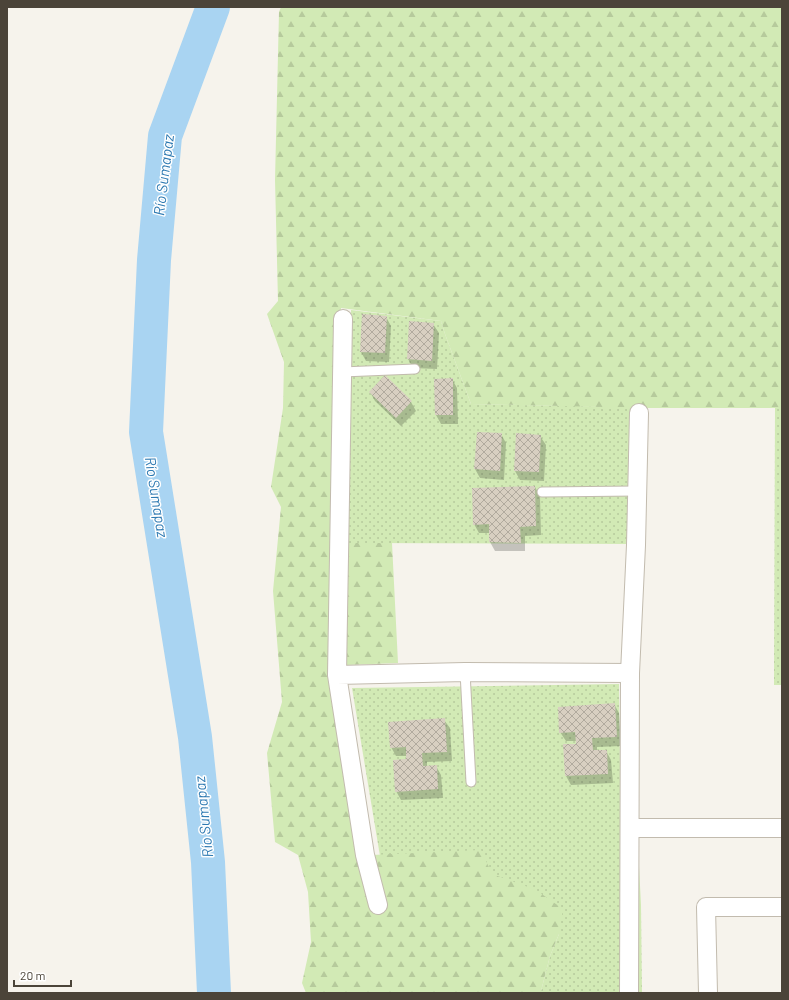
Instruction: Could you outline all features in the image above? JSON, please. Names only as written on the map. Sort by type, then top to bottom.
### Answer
[{"type":"street","points":[[343,319],[337,675],[366,855],[378,906]]},
{"type":"street","points":[[629,993],[630,673],[636,545],[639,413]]},
{"type":"street","points":[[337,675],[465,672],[630,673]]},
{"type":"street","points":[[630,828],[782,828]]},
{"type":"street","points":[[708,993],[706,907],[782,907]]},
{"type":"lane","points":[[342,372],[414,369]]},
{"type":"lane","points":[[542,492],[637,491]]},
{"type":"lane","points":[[465,672],[471,782]]},
{"type":"green space","points":[[281,7],[782,7],[782,408],[646,408],[471,404],[441,321],[341,308],[337,403],[333,676],[362,869],[372,913],[385,910],[372,855],[481,850],[492,874],[536,890],[563,909],[559,934],[550,956],[541,993],[306,993],[302,983],[311,942],[308,892],[298,855],[275,842],[267,753],[282,702],[273,591],[281,507],[271,487],[283,408],[284,362],[267,314],[278,301],[275,180],[279,12]]},
{"type":"green space","points":[[351,310],[441,321],[471,404],[631,407],[628,544],[347,543]]},
{"type":"green space","points":[[775,408],[782,408],[782,685],[774,685]]},
{"type":"green space","points":[[347,543],[392,543],[398,663],[346,665]]},
{"type":"green space","points":[[619,684],[621,845],[638,846],[641,905],[642,993],[541,993],[550,956],[559,934],[380,856],[352,688]]},
{"type":"building","points":[[362,314],[387,316],[385,353],[360,352]]},
{"type":"building","points":[[409,321],[434,323],[432,361],[407,359]]},
{"type":"building","points":[[385,375],[412,401],[396,418],[369,392]]},
{"type":"building","points":[[453,378],[453,415],[435,415],[434,379]]},
{"type":"building","points":[[477,432],[502,433],[500,471],[474,469]]},
{"type":"building","points":[[516,433],[541,435],[539,472],[514,471]]},
{"type":"building","points":[[535,486],[536,526],[520,527],[521,543],[489,542],[489,524],[473,525],[472,488]]},
{"type":"building","points":[[615,703],[617,737],[592,738],[593,750],[607,750],[608,774],[565,776],[563,744],[576,744],[575,732],[559,733],[558,707]]},
{"type":"building","points":[[445,718],[447,752],[422,753],[423,766],[437,765],[438,789],[395,792],[393,760],[406,759],[406,747],[390,748],[388,722]]},
{"type":"waterway","name":"Río Sumapaz","points":[[213,7],[165,136],[154,260],[146,432],[195,737],[208,862],[214,993]]}]
